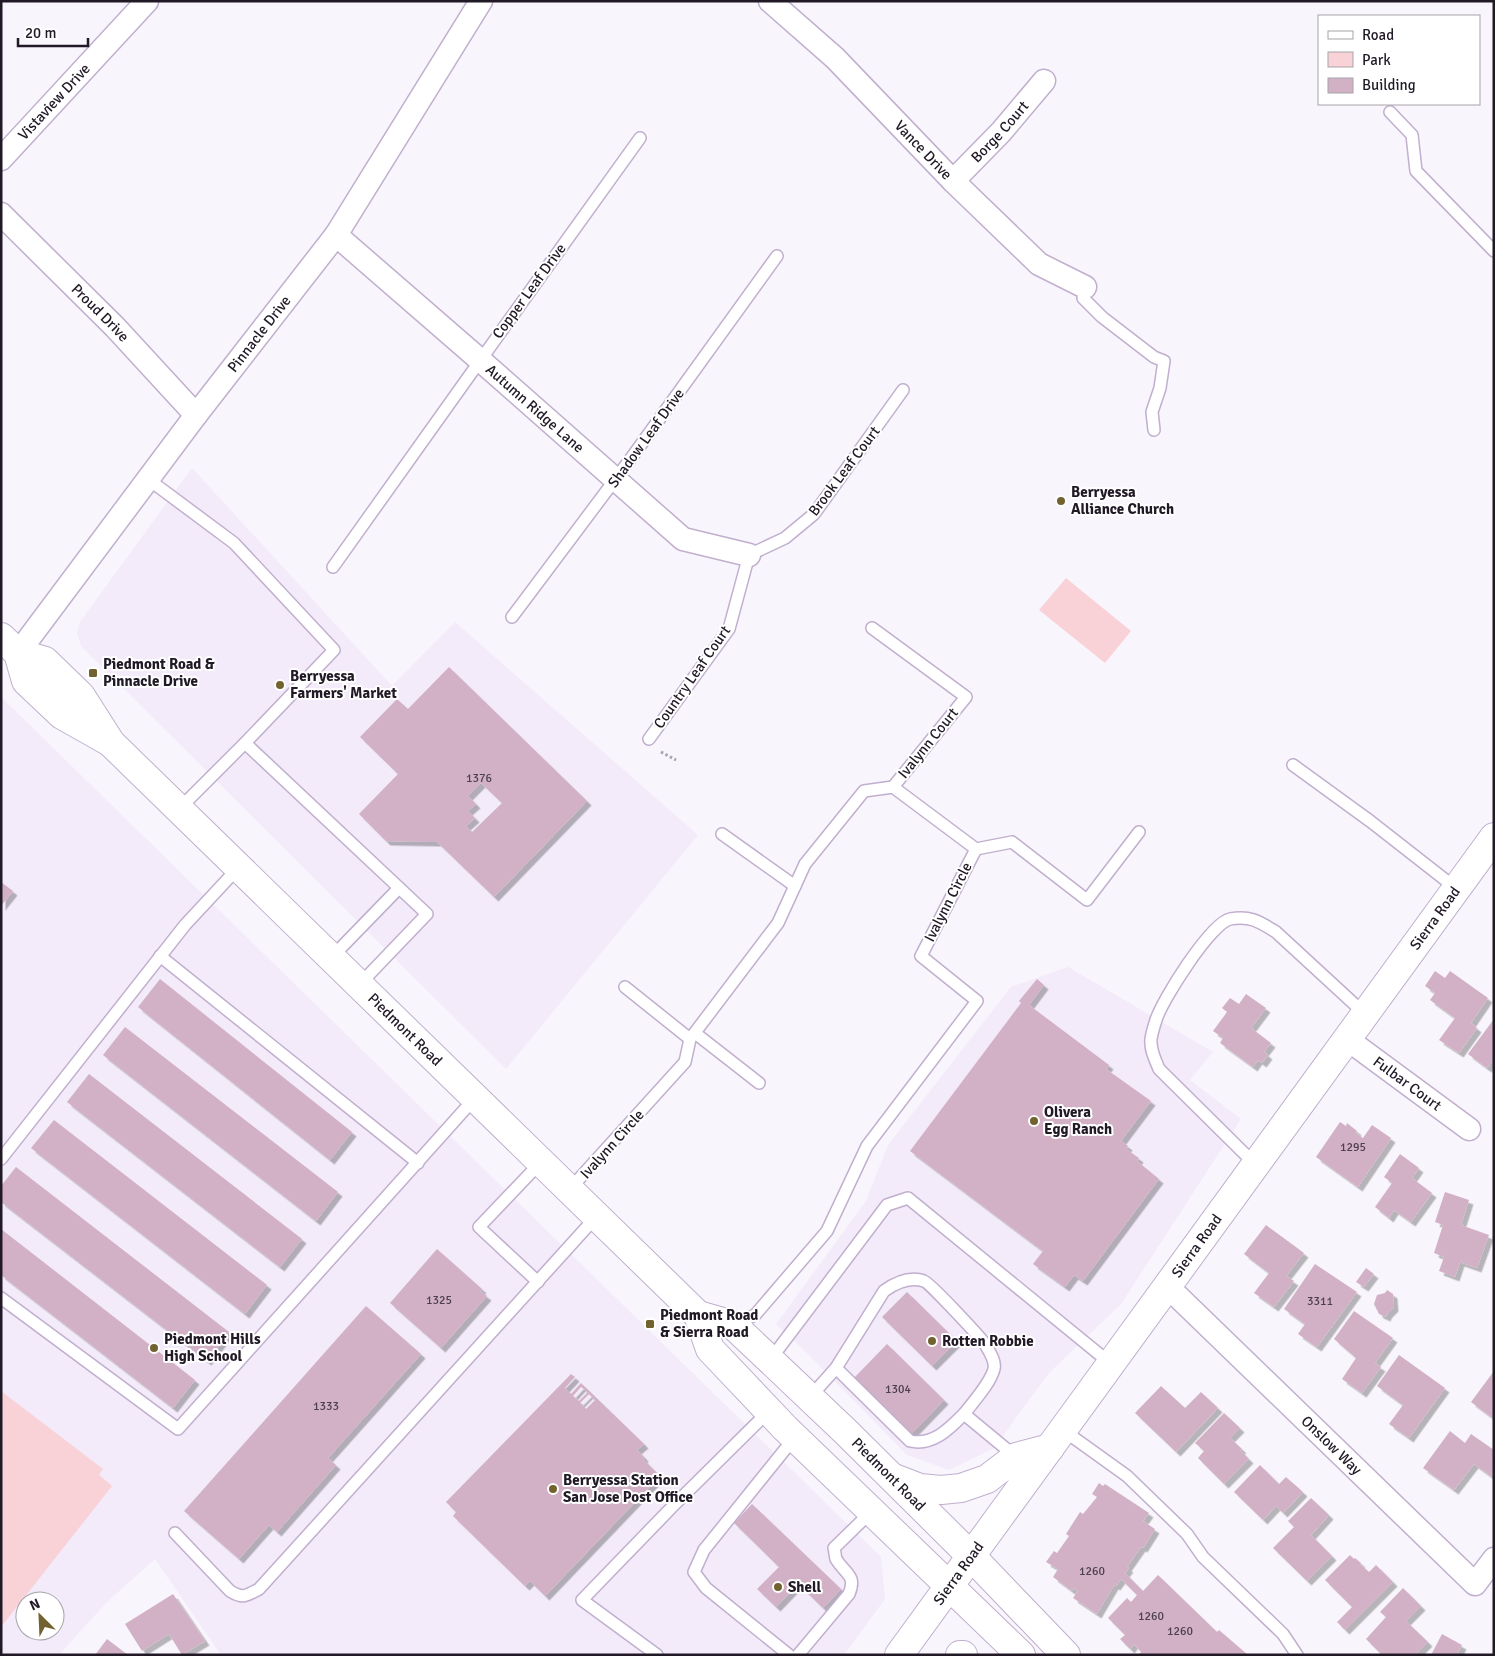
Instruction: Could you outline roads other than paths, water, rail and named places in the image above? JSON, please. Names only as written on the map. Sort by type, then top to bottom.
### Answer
[{"type":"main road","name":"Piedmont Road","points":[[10,645],[45,661],[81,696],[112,743],[596,1217],[698,1315],[733,1326],[810,1397],[971,1556],[1066,1655]]},
{"type":"main road","name":"Sierra Road","points":[[899,1655],[1494,837]]},
{"type":"main road","name":"Piedmont Road","points":[[698,1315],[710,1349],[795,1437],[1021,1655]]},
{"type":"main road","points":[[889,1476],[920,1488],[941,1490],[961,1488],[988,1478],[1016,1457],[1057,1439]]},
{"type":"street","name":"Vistaview Drive","points":[[1,159],[147,1]]},
{"type":"street","name":"Pinnacle Drive","points":[[10,645],[148,479],[336,235],[481,1]]},
{"type":"street","name":"Vance Drive","points":[[770,1],[835,58],[953,181],[1039,264],[1085,287]]},
{"type":"street","name":"Borge Court","points":[[953,181],[1001,132],[1044,81]]},
{"type":"street","name":"Proud Drive","points":[[1,214],[115,327],[196,415]]},
{"type":"street","name":"Autumn Ridge Lane","points":[[336,235],[683,539],[748,555]]},
{"type":"street","name":"Fulbar Court","points":[[1347,1039],[1469,1129]]},
{"type":"street","name":"Onslow Way","points":[[1167,1286],[1476,1584],[1494,1560]]},
{"type":"lane","points":[[1390,112],[1412,135],[1416,171],[1494,251]]},
{"type":"lane","name":"Copper Leaf Drive","points":[[333,566],[640,138]]},
{"type":"lane","name":"Shadow Leaf Drive","points":[[512,617],[615,480],[777,256]]},
{"type":"lane","points":[[1085,287],[1083,298],[1102,317],[1154,357],[1164,361],[1160,388],[1152,412],[1154,430]]},
{"type":"lane","name":"Brook Leaf Court","points":[[748,555],[786,538],[814,514],[903,390]]},
{"type":"lane","points":[[148,479],[234,543],[334,650],[245,743],[179,808]]},
{"type":"lane","name":"Country Leaf Court","points":[[649,739],[729,628],[748,555]]},
{"type":"lane","name":"Ivalynn Court","points":[[872,628],[966,696],[893,787]]},
{"type":"lane","points":[[245,743],[427,914],[359,985]]},
{"type":"lane","points":[[1293,764],[1456,888]]},
{"type":"lane","name":"Ivalynn Circle","points":[[570,1190],[685,1062],[692,1036],[778,923],[805,864],[864,791],[893,787],[976,849],[921,956],[977,1001],[868,1146],[827,1231],[755,1315],[733,1326]]},
{"type":"lane","points":[[976,849],[1012,842],[1087,900],[1139,832]]},
{"type":"lane","points":[[722,834],[795,886]]},
{"type":"lane","points":[[1,1159],[185,925],[239,867]]},
{"type":"lane","points":[[331,958],[399,888]]},
{"type":"lane","points":[[1256,1164],[1159,1069],[1152,1052],[1151,1040],[1156,1020],[1172,988],[1207,937],[1227,919],[1248,917],[1261,922],[1276,932],[1365,1014]]},
{"type":"lane","points":[[160,956],[418,1163]]},
{"type":"lane","points":[[625,987],[759,1083]]},
{"type":"lane","points":[[1,1298],[178,1429],[475,1098]]},
{"type":"lane","points":[[538,1282],[479,1227],[541,1162]]},
{"type":"lane","points":[[770,1360],[887,1205],[908,1198],[1110,1363]]},
{"type":"lane","points":[[175,1533],[237,1596],[247,1596],[259,1589],[596,1217]]},
{"type":"lane","points":[[810,1397],[836,1368],[884,1291],[896,1282],[913,1279],[925,1281],[976,1334],[992,1356],[994,1368],[985,1387],[964,1414],[947,1431],[935,1438],[915,1442],[910,1441],[836,1368]]},
{"type":"lane","points":[[657,1655],[582,1600],[769,1410]]},
{"type":"lane","points":[[964,1414],[1016,1457]]},
{"type":"lane","points":[[789,1655],[706,1588],[694,1572],[704,1550],[795,1437]]},
{"type":"lane","points":[[1057,1439],[1127,1476],[1187,1534],[1203,1557],[1283,1634],[1297,1655]]},
{"type":"lane","points":[[798,1655],[849,1594],[852,1586],[851,1578],[835,1558],[834,1548],[872,1511]]},
{"type":"place","name":"Berryessa Alliance Church","points":[[1061,501]]},
{"type":"place","name":"Piedmont Road & Pinnacle Drive","points":[[93,673]]},
{"type":"place","name":"Berryessa Farmers' Market","points":[[280,685]]},
{"type":"place","name":"Olivera Egg Ranch","points":[[1034,1121]]},
{"type":"place","name":"Piedmont Road & Sierra Road","points":[[650,1324]]},
{"type":"place","name":"Rotten Robbie","points":[[932,1341]]},
{"type":"place","name":"Piedmont Hills High School","points":[[154,1348]]},
{"type":"place","name":"Berryessa Station San Jose Post Office","points":[[553,1489]]},
{"type":"place","name":"Shell","points":[[778,1587]]}]
